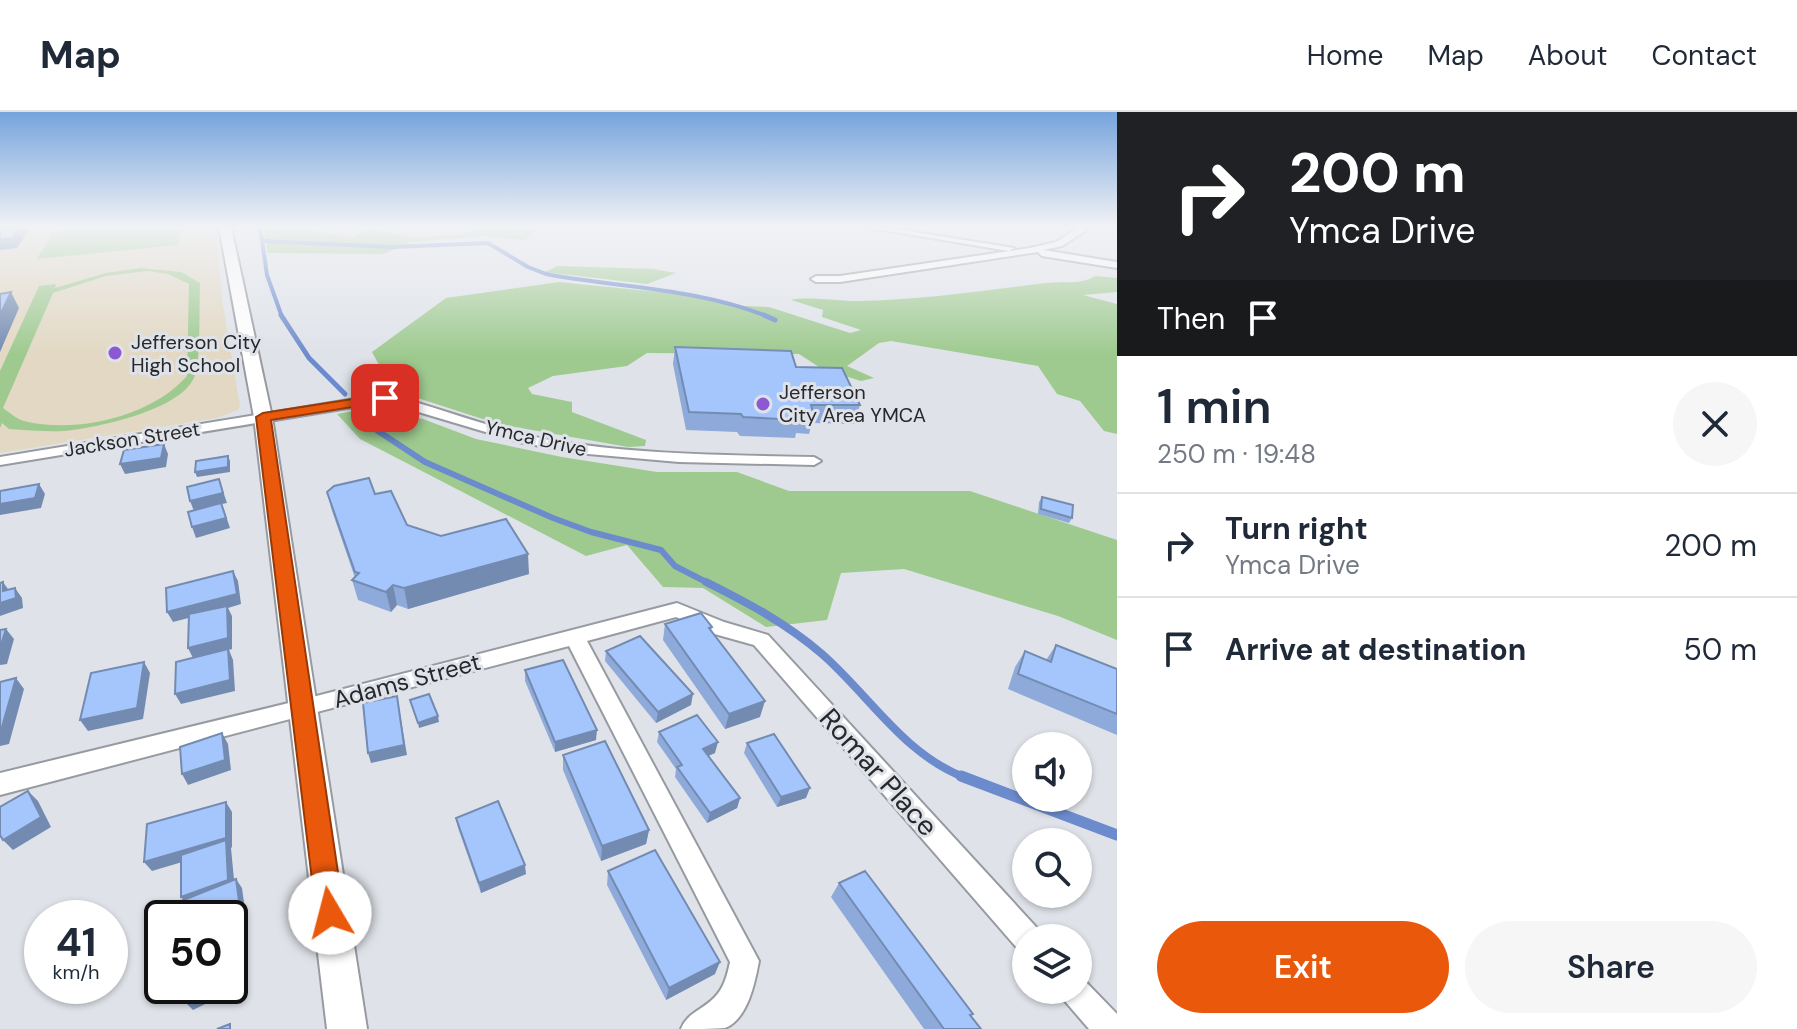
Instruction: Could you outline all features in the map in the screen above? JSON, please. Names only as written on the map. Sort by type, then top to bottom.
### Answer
[{"type":"main road","points":[[234,270],[263,417],[347,1029]]},
{"type":"street","points":[[816,279],[840,279],[902,270]]},
{"type":"street","name":"Ymca Drive","points":[[263,417],[385,398],[430,408],[541,443],[594,451],[659,457],[814,461]]},
{"type":"street","name":"Jackson Street","points":[[0,461],[263,417]]},
{"type":"street","name":"Adams Street","points":[[0,784],[677,610],[718,628]]},
{"type":"street","name":"Romar Place","points":[[718,628],[761,640],[1015,924]]},
{"type":"street","points":[[575,638],[745,961],[738,994],[716,1018],[696,1029]]},
{"type":"street","points":[[1087,1004],[1110,1029]]},
{"type":"shaded area","name":"Jefferson City High School","points":[[0,270],[220,270],[240,406],[238,410],[217,418],[0,453]]},
{"type":"green space","points":[[128,270],[181,272],[200,283],[198,356],[195,375],[188,387],[157,407],[96,426],[43,431],[9,429],[2,423],[0,428],[0,371],[39,286],[56,284],[55,288]],"holes":[[[148,271],[168,274],[189,284],[187,376],[172,390],[133,412],[89,423],[66,425],[24,421],[3,408],[53,293],[106,276]]]},
{"type":"green space","points":[[658,270],[676,273],[647,284],[545,272]]},
{"type":"green space","points":[[1095,276],[1117,278],[1117,292],[1083,295],[1117,304],[1117,434],[1104,431],[1080,401],[1057,394],[1038,366],[891,341],[879,343],[847,366],[874,378],[861,381],[822,369],[799,354],[647,353],[627,366],[553,376],[528,388],[532,394],[572,402],[572,412],[646,440],[645,446],[628,447],[498,424],[393,390],[372,352],[446,298],[559,282],[708,297],[744,306],[769,307],[850,333],[861,330],[822,317],[823,310],[791,300],[905,299],[1078,282]]},
{"type":"green space","points":[[369,408],[423,419],[476,439],[562,457],[657,472],[737,472],[789,491],[970,491],[1117,540],[1117,640],[1058,616],[904,569],[841,573],[827,620],[766,627],[703,588],[663,587],[627,545],[586,556],[360,439],[337,414]]},
{"type":"building","points":[[11,292],[0,315],[0,294]]},
{"type":"building","name":"Jefferson City Area YMCA","points":[[675,347],[791,351],[796,367],[842,368],[860,405],[811,405],[814,416],[799,414],[799,420],[689,412]]},
{"type":"building","points":[[164,444],[161,458],[120,464],[124,450]]},
{"type":"building","points":[[228,456],[228,467],[195,472],[196,461]]},
{"type":"building","points":[[369,478],[375,494],[391,491],[407,525],[441,536],[506,519],[528,554],[404,588],[393,585],[386,592],[352,580],[359,573],[355,572],[327,492],[334,486]]},
{"type":"building","points":[[219,479],[223,493],[190,501],[187,487]]},
{"type":"building","points":[[39,484],[35,498],[0,504],[0,491]]},
{"type":"building","points":[[1042,497],[1073,505],[1072,518],[1041,509]]},
{"type":"building","points":[[221,503],[226,518],[192,527],[188,512]]},
{"type":"building","points":[[233,571],[237,594],[167,612],[166,588]]},
{"type":"building","points":[[3,582],[3,591],[15,588],[16,598],[0,603],[0,583]]},
{"type":"building","points":[[227,606],[228,638],[188,648],[189,614]]},
{"type":"building","points":[[701,613],[765,701],[729,714],[665,624]]},
{"type":"building","points":[[6,629],[0,648],[0,630]]},
{"type":"building","points":[[640,636],[693,694],[658,712],[606,651]]},
{"type":"building","points":[[1056,645],[1117,669],[1117,714],[1018,674],[1025,651],[1051,662]]},
{"type":"building","points":[[228,649],[230,680],[175,694],[176,662]]},
{"type":"building","points":[[563,660],[597,730],[555,742],[525,670]]},
{"type":"building","points":[[144,662],[137,708],[80,720],[91,673]]},
{"type":"building","points":[[16,678],[0,734],[0,682]]},
{"type":"building","points":[[429,694],[438,716],[418,723],[410,700]]},
{"type":"building","points":[[397,696],[404,745],[368,753],[363,703]]},
{"type":"building","points":[[697,715],[718,742],[703,749],[740,798],[710,813],[677,767],[682,765],[659,732]]},
{"type":"building","points":[[222,733],[225,760],[182,774],[180,747]]},
{"type":"building","points":[[774,734],[810,788],[781,797],[747,743]]},
{"type":"building","points":[[605,741],[649,830],[602,846],[563,755]]},
{"type":"building","points":[[28,791],[41,817],[3,840],[0,835],[0,807]]},
{"type":"building","points":[[498,801],[525,865],[479,883],[456,818]]},
{"type":"building","points":[[226,802],[226,838],[144,862],[147,824]]},
{"type":"building","points":[[226,840],[228,880],[181,897],[181,855]]},
{"type":"building","points":[[655,850],[720,962],[669,988],[608,871]]},
{"type":"building","points":[[865,871],[973,1014],[970,1015],[981,1029],[944,1029],[839,883]]},
{"type":"building","points":[[236,879],[239,900],[184,900]]},
{"type":"waterway","points":[[266,270],[282,316]]},
{"type":"waterway","points":[[535,270],[574,279],[687,294],[766,316]]},
{"type":"waterway","points":[[282,316],[309,358],[345,394]]},
{"type":"waterway","points":[[766,316],[775,320]]},
{"type":"waterway","points":[[357,410],[378,431]]},
{"type":"waterway","points":[[378,431],[425,462],[553,518],[591,532],[661,550],[675,566],[710,584]]},
{"type":"waterway","points":[[706,582],[795,633],[839,670],[906,740],[944,768],[965,777]]},
{"type":"waterway","points":[[965,777],[1117,835]]},
{"type":"place","name":"Jefferson City High School","points":[[115,353]]},
{"type":"place","name":"Jefferson City Area YMCA","points":[[763,404]]},
{"type":"route","points":[[330,913],[263,417],[385,398]]}]
